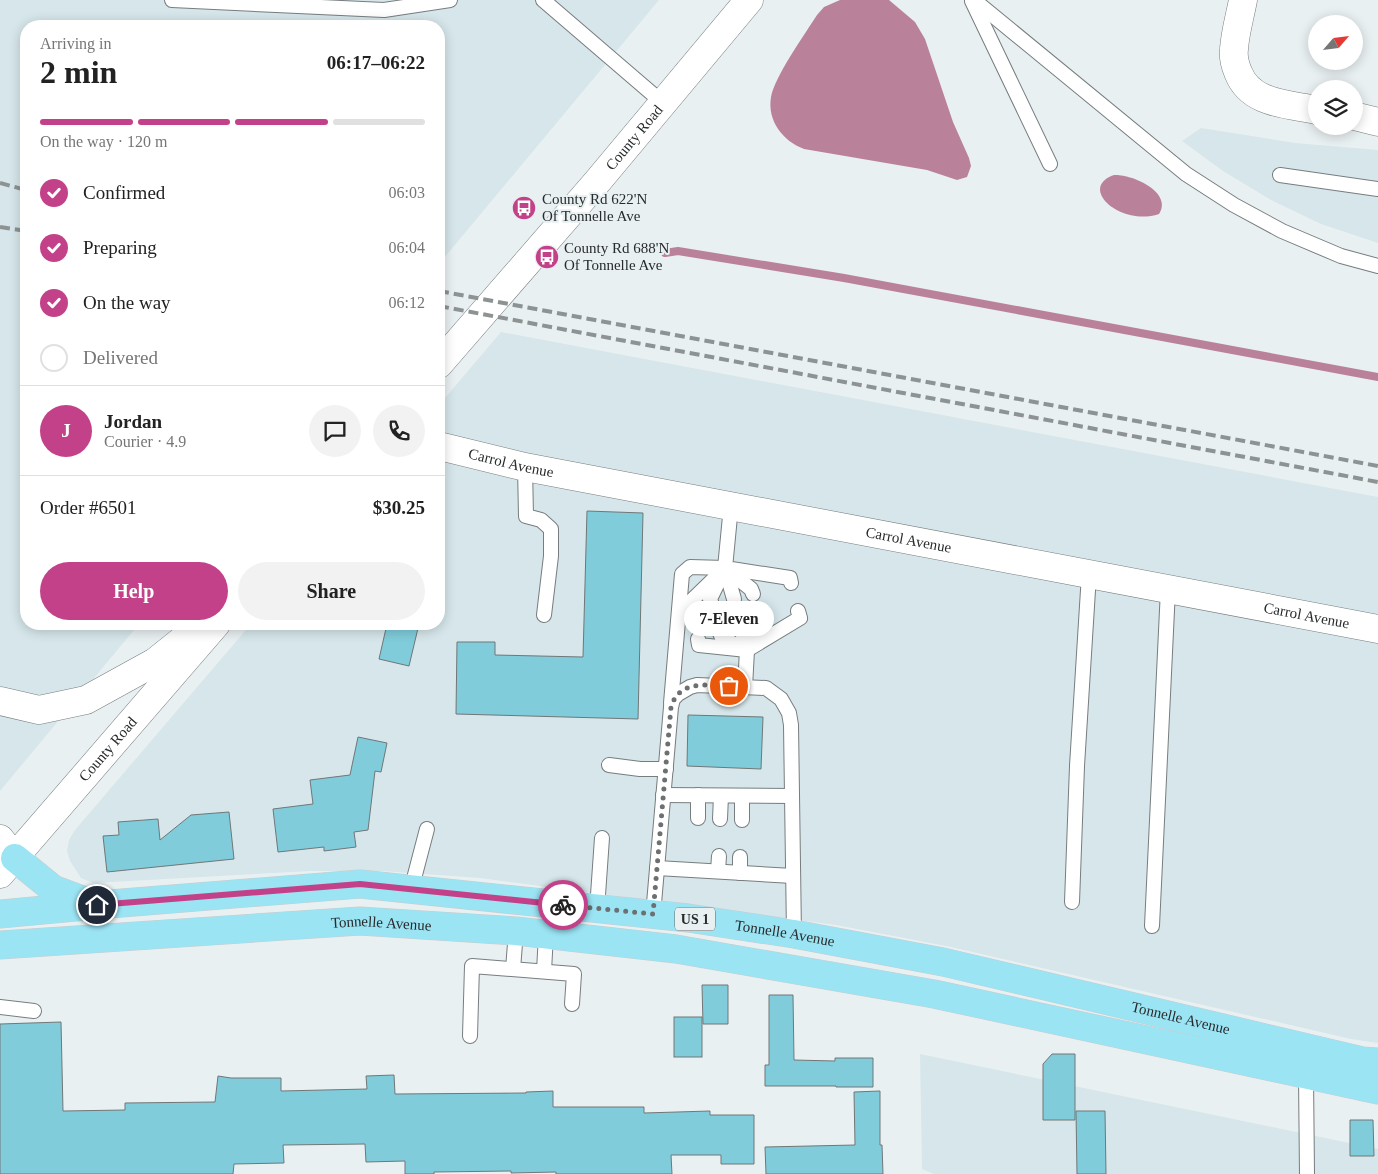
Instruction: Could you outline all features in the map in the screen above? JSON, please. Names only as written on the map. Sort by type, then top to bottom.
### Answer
[{"type":"highway","points":[[5,857],[54,889],[97,905]]},
{"type":"highway","name":"Tonnelle Avenue","points":[[0,914],[360,884],[653,914],[794,934],[943,962],[1378,1062]]},
{"type":"highway","name":"Tonnelle Avenue","points":[[0,946],[360,921],[546,934],[676,949],[934,994],[1306,1076],[1378,1090]]},
{"type":"street","name":"County Road","points":[[445,357],[597,182],[749,0]]},
{"type":"street","points":[[1242,0],[1234,50],[1236,69],[1246,87],[1261,98],[1272,102],[1308,109]]},
{"type":"street","name":"Carrol Avenue","points":[[445,447],[525,466],[1378,629]]},
{"type":"street","points":[[0,701],[39,710],[86,700],[155,662],[195,630]]},
{"type":"street","name":"County Road","points":[[5,857],[211,630]]},
{"type":"lane","points":[[172,0],[384,10],[450,0]]},
{"type":"lane","points":[[543,0],[663,103]]},
{"type":"lane","points":[[973,0],[1050,164]]},
{"type":"lane","points":[[973,0],[1186,174],[1234,205],[1282,231],[1342,256],[1378,266]]},
{"type":"lane","points":[[1280,175],[1378,189]]},
{"type":"lane","points":[[525,466],[526,516],[541,520],[551,529],[551,556],[544,615]]},
{"type":"lane","points":[[731,506],[726,568],[734,599]]},
{"type":"lane","points":[[653,914],[682,574],[690,567],[726,568],[790,578],[791,583]]},
{"type":"lane","points":[[726,568],[773,582],[775,589]]},
{"type":"lane","points":[[726,568],[751,588],[753,594]]},
{"type":"lane","points":[[712,606],[710,599],[726,568]]},
{"type":"lane","points":[[690,611],[688,604],[726,568]]},
{"type":"lane","points":[[1072,902],[1077,766],[1089,574]]},
{"type":"lane","points":[[1152,926],[1168,590]]},
{"type":"lane","points":[[698,639],[699,645],[747,650],[800,618],[798,611]]},
{"type":"lane","points":[[747,650],[784,621],[782,616]]},
{"type":"lane","points":[[747,650],[761,627],[760,622]]},
{"type":"lane","points":[[741,628],[747,650],[745,687]]},
{"type":"lane","points":[[720,633],[722,638],[747,650]]},
{"type":"lane","points":[[671,707],[673,699],[690,686],[697,685],[766,688],[782,699],[786,706],[791,725],[794,934]]},
{"type":"lane","points":[[609,765],[640,769],[666,769]]},
{"type":"lane","points":[[663,795],[792,796]]},
{"type":"lane","points":[[698,795],[698,818]]},
{"type":"lane","points":[[720,818],[721,796]]},
{"type":"lane","points":[[742,796],[742,820]]},
{"type":"lane","points":[[411,890],[427,829]]},
{"type":"lane","points":[[597,909],[602,838]]},
{"type":"lane","points":[[718,871],[719,856]]},
{"type":"lane","points":[[740,857],[740,872]]},
{"type":"lane","points":[[657,868],[696,863],[718,871],[793,876]]},
{"type":"lane","points":[[513,969],[516,931]]},
{"type":"lane","points":[[544,971],[546,934]]},
{"type":"lane","points":[[470,1036],[472,966],[574,974],[572,1004]]},
{"type":"lane","points":[[0,1007],[34,1011]]},
{"type":"lane","points":[[1306,1076],[1307,1174]]},
{"type":"shaded area","points":[[0,0],[659,0],[445,257],[445,20],[20,20],[20,630],[134,630],[0,791]]},
{"type":"shaded area","points":[[840,0],[889,0],[915,22],[925,39],[953,122],[969,158],[971,166],[967,177],[957,180],[927,170],[804,149],[789,141],[778,129],[770,106],[771,97],[778,78],[817,15],[824,7]]},
{"type":"shaded area","points":[[1201,128],[1295,143],[1378,150],[1378,243],[1321,224],[1271,200],[1223,171],[1182,141]]},
{"type":"shaded area","points":[[1114,175],[1122,175],[1140,181],[1156,192],[1162,206],[1159,214],[1145,217],[1131,215],[1118,211],[1108,204],[1102,196],[1100,188],[1104,181]]},
{"type":"shaded area","points":[[501,332],[1378,497],[1378,1043],[1351,1039],[951,947],[836,925],[480,878],[382,871],[310,871],[93,883],[81,878],[70,861],[67,851],[69,840],[75,830],[246,630],[445,630],[445,398]]},
{"type":"shaded area","points":[[920,1054],[1378,1149],[1378,1174],[934,1174],[922,1169]]},
{"type":"building","points":[[587,511],[643,513],[638,719],[456,714],[457,642],[495,642],[495,655],[583,657]]},
{"type":"building","points":[[386,630],[418,630],[409,666],[379,659]]},
{"type":"building","points":[[688,715],[763,717],[761,769],[687,766]]},
{"type":"building","points":[[358,737],[387,743],[381,772],[375,771],[368,830],[354,832],[356,847],[324,851],[324,847],[278,852],[273,809],[313,804],[310,780],[350,775]]},
{"type":"building","points":[[229,812],[234,859],[107,872],[103,836],[119,835],[118,822],[158,819],[160,840],[191,815]]},
{"type":"building","points":[[702,985],[728,985],[728,1024],[703,1024]]},
{"type":"building","points":[[769,995],[793,995],[794,1060],[835,1061],[835,1058],[873,1058],[873,1087],[765,1086],[765,1065],[769,1065]]},
{"type":"building","points":[[674,1017],[702,1017],[702,1057],[674,1057]]},
{"type":"building","points":[[61,1022],[63,1111],[125,1110],[125,1103],[215,1102],[218,1076],[231,1078],[281,1078],[281,1091],[367,1089],[366,1076],[394,1075],[395,1094],[553,1091],[553,1107],[644,1107],[644,1113],[710,1111],[710,1115],[754,1115],[754,1164],[721,1164],[721,1155],[671,1155],[672,1174],[556,1174],[556,1172],[511,1173],[511,1171],[405,1174],[405,1161],[366,1162],[365,1144],[283,1145],[284,1163],[234,1164],[233,1174],[0,1174],[0,1024]]},
{"type":"building","points":[[1052,1054],[1075,1054],[1075,1120],[1043,1120],[1043,1064]]},
{"type":"building","points":[[880,1091],[880,1145],[882,1145],[883,1174],[766,1174],[765,1147],[855,1145],[854,1092]]},
{"type":"building","points":[[1076,1111],[1105,1111],[1106,1174],[1077,1174]]},
{"type":"building","points":[[1350,1120],[1373,1120],[1374,1156],[1350,1156]]},
{"type":"waterway","points":[[665,253],[678,251],[844,278],[1378,377]]},
{"type":"railway","points":[[0,183],[20,188]]},
{"type":"railway","points":[[0,227],[20,230]]},
{"type":"railway","points":[[445,292],[1378,466]]},
{"type":"railway","points":[[445,307],[1378,482]]},
{"type":"way so far","points":[[563,905],[653,914],[673,699],[690,686],[729,686]]},
{"type":"place","name":"County Rd 622'N Of Tonnelle Ave","points":[[524,208]]},
{"type":"place","name":"County Rd 688'N Of Tonnelle Ave","points":[[547,257]]},
{"type":"place","name":"7-Eleven","points":[[729,686]]},
{"type":"route","points":[[97,905],[360,884],[563,905]]}]
